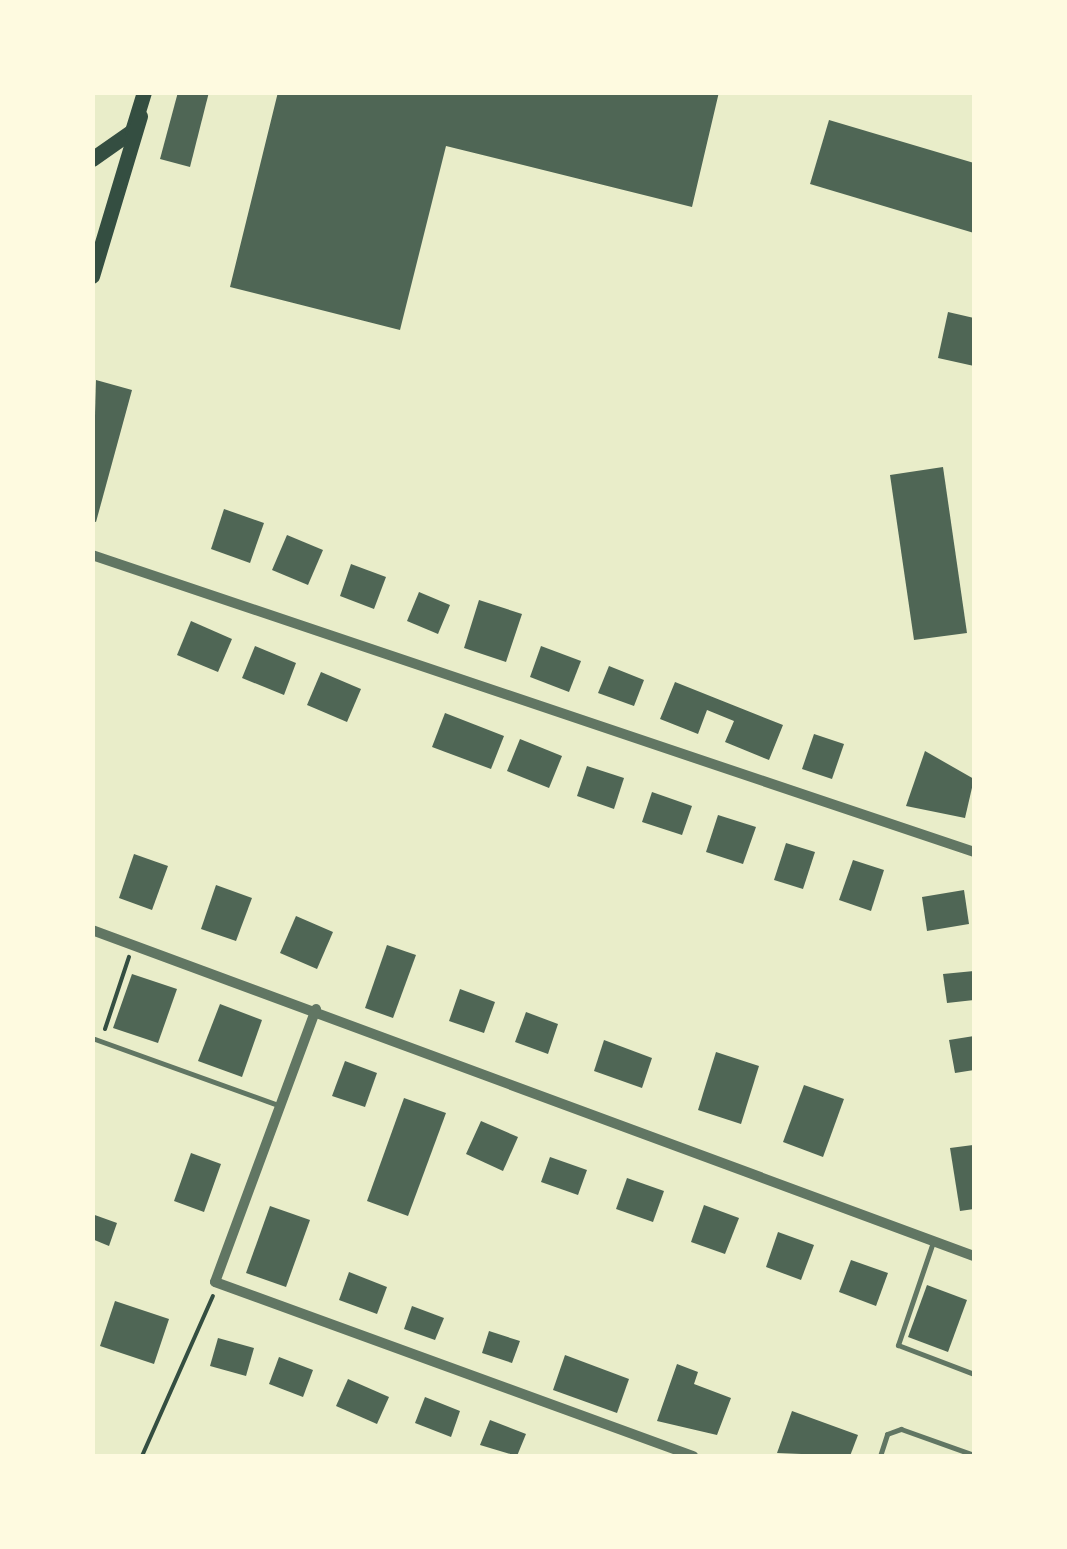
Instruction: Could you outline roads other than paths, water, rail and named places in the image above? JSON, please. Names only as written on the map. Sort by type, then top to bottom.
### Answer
[{"type":"main road","points":[[92,276],[144,92]]},
{"type":"main road","points":[[92,158],[114,150],[140,116]]},
{"type":"street","points":[[92,555],[974,852]]},
{"type":"street","points":[[92,930],[316,1009],[974,1256]]},
{"type":"street","points":[[316,1009],[214,1282],[693,1456]]},
{"type":"lane","points":[[92,1038],[281,1106]]},
{"type":"lane","points":[[934,1242],[898,1346],[974,1374]]},
{"type":"lane","points":[[880,1456],[887,1434],[901,1429],[974,1456]]}]
